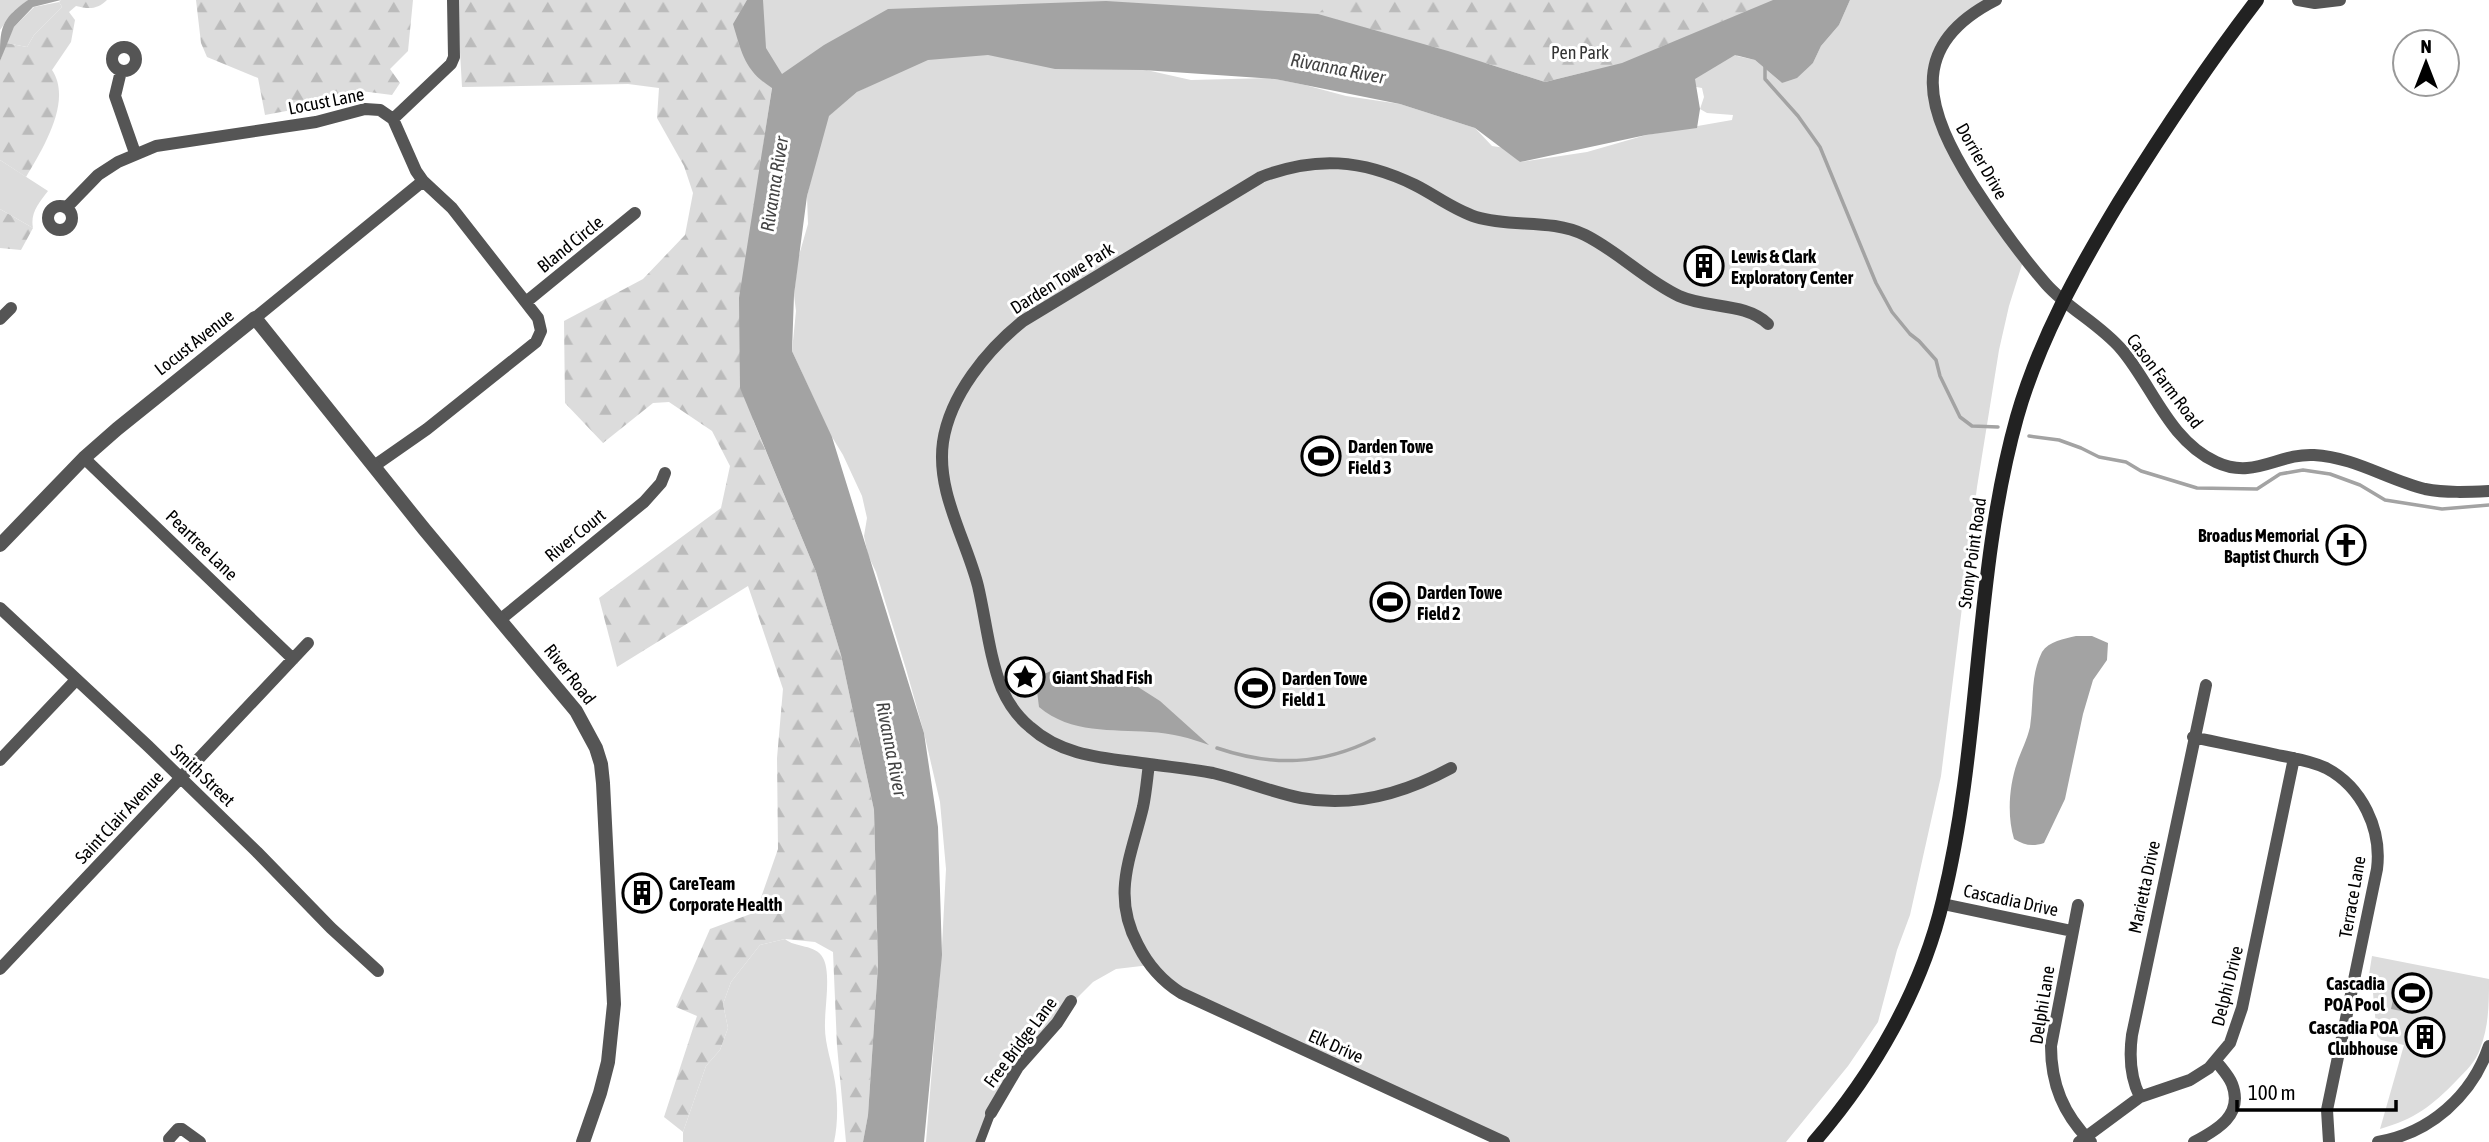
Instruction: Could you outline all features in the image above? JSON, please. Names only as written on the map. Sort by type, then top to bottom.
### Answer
[{"type":"main road","name":"Stony Point Road","points":[[1814,1142],[1866,1073],[1898,1019],[1919,973],[1942,904],[1959,818],[2000,489],[2018,414],[2031,376],[2064,300],[2136,176],[2214,56],[2256,0]]},
{"type":"street","points":[[374,466],[502,371],[536,342],[541,331],[538,318],[526,302],[452,208],[416,171],[393,119],[451,64],[454,57],[453,0]]},
{"type":"street","name":"Dorrier Drive","points":[[1996,0],[1967,18],[1945,39],[1935,64],[1935,106],[1945,136],[1981,197],[2047,285],[2064,300]]},
{"type":"street","points":[[2298,0],[2315,3],[2340,0]]},
{"type":"street","points":[[121,71],[115,96],[135,153]]},
{"type":"street","name":"Locust Lane","points":[[66,208],[98,175],[135,153],[168,143],[316,122],[365,109],[380,110],[393,119]]},
{"type":"street","name":"Darden Towe Park","points":[[1451,768],[1425,782],[1384,795],[1364,799],[1322,800],[1278,792],[1209,772],[1075,753],[1043,738],[1018,714],[1003,692],[996,672],[977,583],[947,493],[943,443],[951,413],[977,369],[990,352],[1023,321],[1261,177],[1304,163],[1348,164],[1396,177],[1477,217],[1569,228],[1601,244],[1679,296],[1699,303],[1751,312],[1768,324]]},
{"type":"street","name":"Locust Avenue","points":[[0,545],[85,458],[137,412],[423,181]]},
{"type":"street","name":"Bland Circle","points":[[526,302],[635,213]]},
{"type":"street","name":"Cason Farm Road","points":[[2064,300],[2114,341],[2138,370],[2161,411],[2173,426],[2201,453],[2214,461],[2226,466],[2249,469],[2293,457],[2318,455],[2355,463],[2425,489],[2489,491]]},
{"type":"street","points":[[0,319],[11,307]]},
{"type":"street","name":"River Road","points":[[256,318],[576,711],[587,729],[601,764],[614,1004],[605,1072],[583,1142]]},
{"type":"street","name":"Peartree Lane","points":[[85,458],[293,659]]},
{"type":"street","name":"River Court","points":[[501,619],[644,502],[665,473]]},
{"type":"street","name":"Smith Street","points":[[0,608],[180,777],[331,929],[378,971]]},
{"type":"street","name":"Saint Clair Avenue","points":[[0,969],[308,643]]},
{"type":"street","points":[[0,760],[76,680]]},
{"type":"street","name":"Marietta Drive","points":[[2140,1097],[2132,1074],[2131,1045],[2193,737],[2206,685]]},
{"type":"street","name":"Terrace Lane","points":[[2193,737],[2294,758],[2326,769],[2350,786],[2371,818],[2378,852],[2373,892],[2326,1118],[2329,1142]]},
{"type":"street","name":"Delphi Drive","points":[[2085,1140],[2140,1097],[2190,1080],[2216,1061],[2230,1042],[2242,1008],[2294,758]]},
{"type":"street","name":"Elk Drive","points":[[1149,764],[1143,808],[1126,866],[1124,895],[1132,932],[1143,955],[1157,974],[1181,993],[1504,1142]]},
{"type":"street","name":"Cascadia Drive","points":[[1942,904],[2072,932]]},
{"type":"street","name":"Delphi Lane","points":[[2078,905],[2051,1046],[2051,1068],[2055,1086],[2068,1114],[2085,1140]]},
{"type":"street","name":"Free Bridge Lane","points":[[980,1142],[991,1113],[1018,1067],[1057,1023],[1071,1001]]},
{"type":"street","points":[[2378,1142],[2405,1135],[2448,1109],[2479,1069],[2489,1046]]},
{"type":"street","points":[[2194,1142],[2220,1127],[2234,1109],[2232,1083],[2216,1061]]},
{"type":"street","points":[[169,1139],[178,1129],[183,1129],[200,1142]]},
{"type":"green space","points":[[0,0],[28,0],[13,12],[0,30]]},
{"type":"green space","points":[[107,0],[92,8],[76,6],[69,12],[75,20],[71,42],[52,70],[58,82],[57,110],[47,139],[26,177],[0,160],[0,61],[6,43],[27,47],[34,35],[62,7],[59,2]]},
{"type":"green space","points":[[196,0],[413,0],[408,51],[390,69],[400,83],[392,95],[361,91],[313,106],[265,115],[258,78],[207,57],[201,43]]},
{"type":"green space","name":"Pen Park","points":[[457,0],[1790,0],[1737,56],[1755,60],[1782,83],[1813,63],[1821,46],[1839,25],[1850,0],[1997,0],[1966,20],[1939,60],[1936,85],[1945,132],[2025,255],[1999,350],[1977,487],[1941,776],[1910,915],[1897,950],[1878,1022],[1848,1066],[1786,1142],[1507,1142],[1187,998],[1150,965],[1116,969],[1093,982],[1074,1001],[1012,1079],[982,1142],[926,1142],[946,869],[940,802],[906,669],[876,572],[868,555],[864,536],[867,518],[862,496],[792,351],[798,259],[808,224],[807,196],[825,119],[857,92],[943,48],[1133,67],[1191,80],[1271,78],[1346,96],[1400,104],[1475,128],[1492,146],[1505,148],[1520,162],[1587,152],[1646,135],[1732,120],[1733,115],[1707,113],[1700,109],[1704,97],[1702,88],[1691,86],[1695,79],[901,18],[794,92]]},
{"type":"green space","points":[[457,0],[747,0],[733,25],[750,68],[772,87],[763,147],[753,420],[816,572],[841,655],[874,810],[878,966],[868,1115],[863,1142],[846,1142],[837,1046],[833,952],[815,942],[785,939],[760,945],[731,982],[723,1004],[728,1028],[720,1050],[706,1066],[683,1132],[664,1117],[697,1016],[676,1007],[710,929],[756,912],[778,849],[777,758],[783,689],[748,586],[617,667],[599,598],[721,508],[730,466],[712,431],[669,402],[653,403],[603,443],[565,403],[564,321],[643,279],[685,235],[693,193],[684,166],[657,118],[659,88],[628,84],[462,87]]},
{"type":"green space","name":"Pen Park","points":[[1332,0],[1773,0],[1622,63],[1545,82],[1318,14]]},
{"type":"green space","points":[[59,2],[62,7],[34,35],[27,47],[6,43],[14,27],[34,7]]},
{"type":"green space","points":[[0,160],[48,191],[34,213],[33,228],[0,209]]},
{"type":"green space","points":[[0,209],[33,228],[21,250],[0,248]]},
{"type":"green space","points":[[785,939],[816,950],[825,964],[825,1030],[837,1105],[834,1142],[683,1142],[683,1132],[706,1066],[720,1050],[728,1028],[723,1004],[731,982],[760,945]]},
{"type":"green space","points":[[2372,956],[2489,979],[2485,1032],[2473,1062],[2431,1104],[2403,1121],[2380,1129],[2404,1045],[2381,1040],[2377,1036],[2373,993],[2367,987]]},
{"type":"water","points":[[28,0],[61,0],[33,7],[14,27],[0,61],[1,32],[12,13]]},
{"type":"water","name":"Rivanna River","points":[[747,0],[763,0],[766,48],[782,74],[824,45],[888,9],[1106,1],[1318,14],[1545,82],[1622,63],[1773,0],[1850,0],[1839,25],[1821,46],[1813,63],[1797,78],[1782,83],[1755,60],[1735,55],[1695,79],[1700,109],[1697,128],[1646,135],[1520,162],[1475,128],[1400,104],[1275,79],[1143,70],[1055,69],[988,55],[928,60],[857,92],[829,116],[807,196],[794,295],[792,351],[832,437],[924,733],[938,827],[942,955],[924,1142],[863,1142],[868,1115],[878,966],[874,810],[841,655],[816,572],[740,388],[739,298],[772,88],[750,68],[733,24]]},
{"type":"water","points":[[2076,636],[2092,636],[2108,643],[2107,660],[2093,680],[2065,799],[2044,843],[2025,844],[2014,839],[2010,801],[2014,772],[2030,727],[2038,661],[2049,645]]},
{"type":"water","points":[[1062,670],[1124,678],[1160,701],[1209,745],[1165,733],[1078,726],[1051,716],[1039,707],[1037,691],[1044,674]]},
{"type":"water","name":"Cascadia POA Pool","points":[[2397,980],[2432,987],[2428,1006],[2396,1000],[2402,1003],[2401,1011],[2391,1009]]},
{"type":"waterway","points":[[1765,66],[1765,79],[1798,116],[1820,147],[1876,283],[1892,312],[1936,360],[1940,376],[1960,417],[1972,426],[1998,427]]},
{"type":"waterway","points":[[2029,436],[2059,440],[2099,457],[2126,462],[2141,471],[2197,488],[2257,489],[2280,474],[2303,470],[2330,474],[2360,485],[2385,500],[2442,509],[2489,505]]},
{"type":"waterway","points":[[1217,748],[1258,758],[1297,760],[1335,754],[1374,739]]},
{"type":"place","name":"Lewis & Clark Exploratory Center","points":[[1704,266]]},
{"type":"place","name":"Darden Towe Field 3","points":[[1321,456]]},
{"type":"place","name":"Broadus Memorial Baptist Church","points":[[2346,545]]},
{"type":"place","name":"Darden Towe Field 2","points":[[1390,602]]},
{"type":"place","name":"Giant Shad Fish","points":[[1025,677]]},
{"type":"place","name":"Darden Towe Field 1","points":[[1255,688]]},
{"type":"place","name":"CareTeam Corporate Health","points":[[642,893]]},
{"type":"place","name":"Cascadia POA Pool","points":[[2412,993]]},
{"type":"place","name":"Cascadia POA Clubhouse","points":[[2425,1037]]}]
